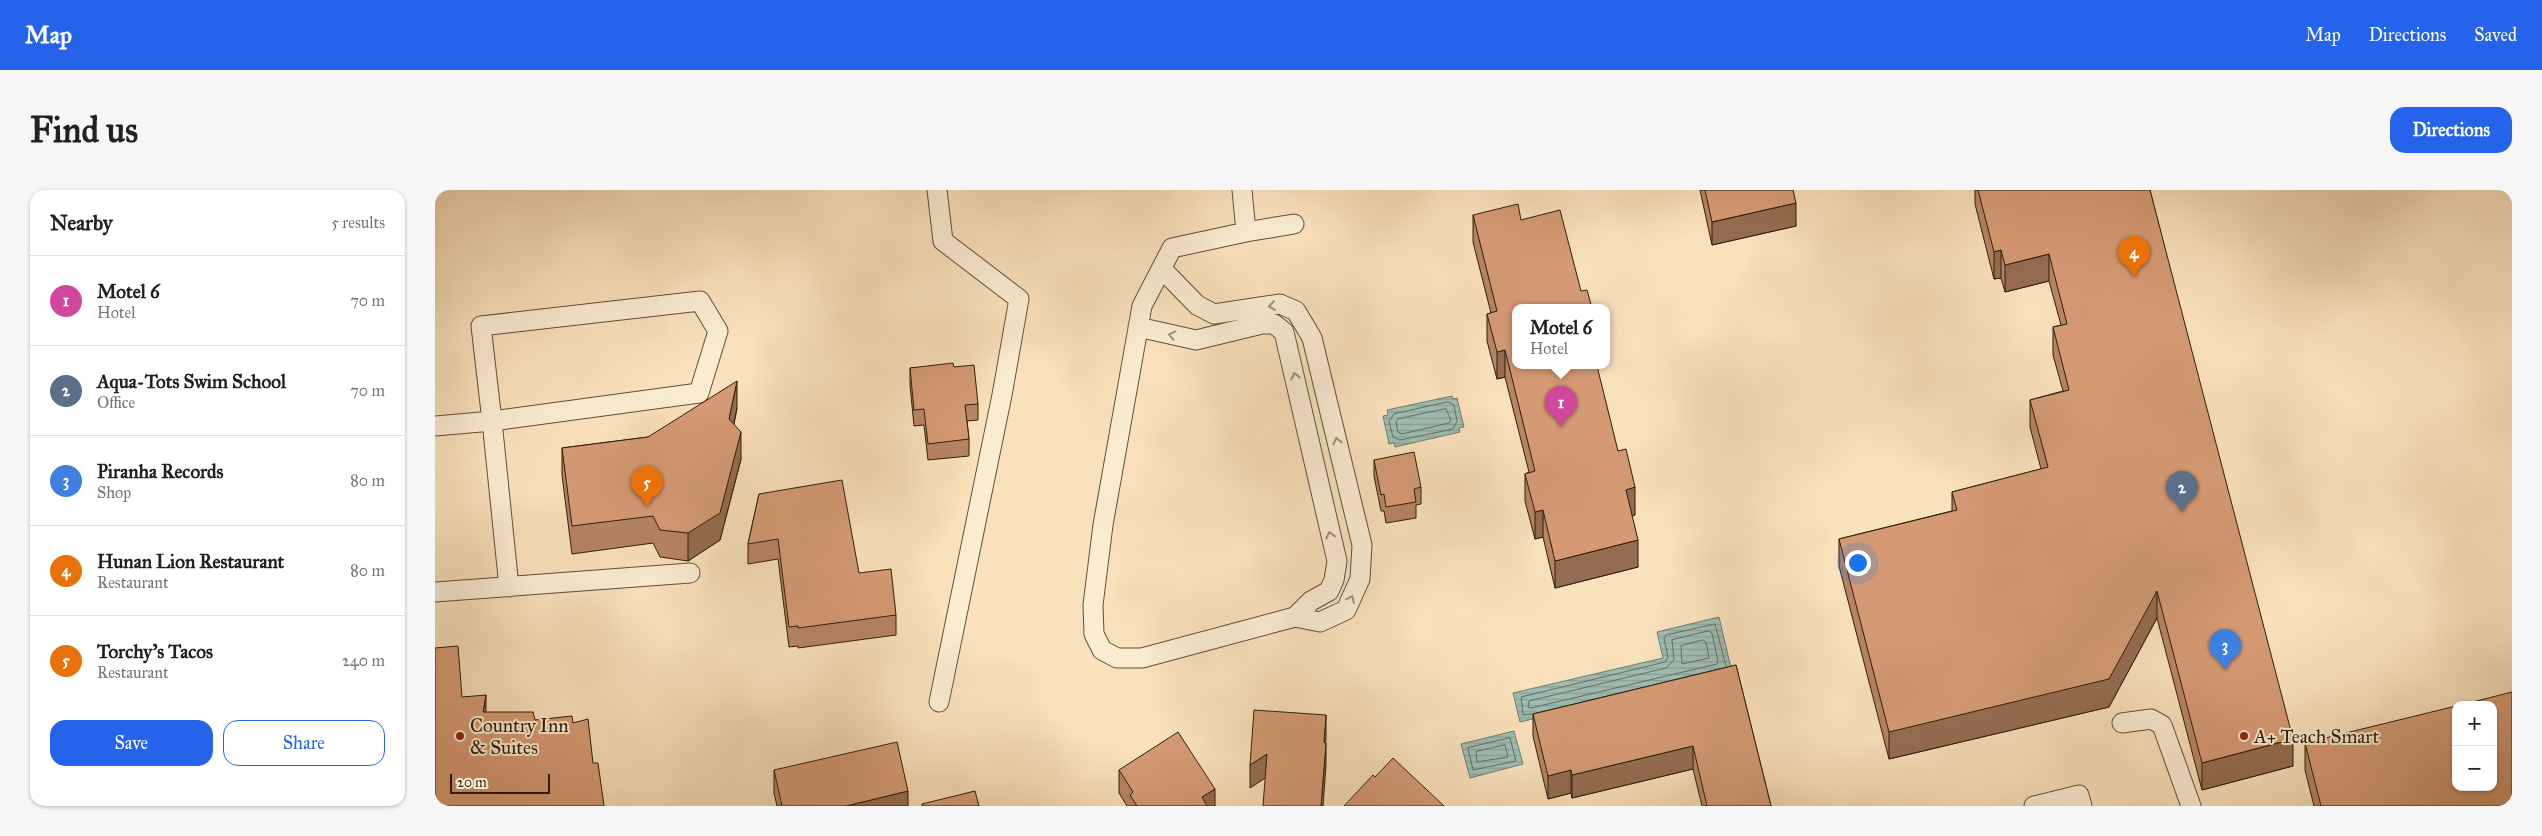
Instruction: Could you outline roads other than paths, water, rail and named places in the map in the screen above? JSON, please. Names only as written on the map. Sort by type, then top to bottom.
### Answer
[{"type":"lane","points":[[937,190],[943,241],[1019,299],[1000,404],[939,702]]},
{"type":"lane","points":[[1242,190],[1246,232]]},
{"type":"lane","points":[[1161,269],[1197,305],[1214,314],[1280,304],[1296,312],[1312,338],[1362,546],[1360,579],[1346,610],[1320,622],[1295,617],[1142,658],[1117,658],[1101,650],[1094,634],[1093,605],[1103,525],[1142,306],[1161,269],[1172,248],[1294,224]]},
{"type":"lane","points":[[435,426],[492,421],[699,393],[717,331],[700,301],[481,326],[492,421],[509,587]]},
{"type":"lane","points":[[1138,326],[1196,340],[1262,324],[1274,324],[1284,332],[1337,562],[1334,580],[1329,591],[1311,601],[1295,617]]},
{"type":"lane","points":[[435,592],[690,573]]},
{"type":"lane","points":[[2123,723],[2151,719],[2162,725],[2191,806]]},
{"type":"lane","points":[[2035,806],[2079,795],[2082,806]]},
{"type":"water","points":[[1452,396],[1453,399],[1457,398],[1464,427],[1459,428],[1460,432],[1395,447],[1394,443],[1389,444],[1383,416],[1388,415],[1387,410]]},
{"type":"water","points":[[1719,617],[1732,672],[1520,722],[1513,693],[1663,658],[1657,632]]},
{"type":"water","points":[[1514,731],[1523,764],[1470,778],[1461,744]]},
{"type":"place","name":"Hunan Lion Restaurant","points":[[2134,277]]},
{"type":"place","name":"Motel 6","points":[[1561,427]]},
{"type":"place","name":"Torchy's Tacos","points":[[647,507]]},
{"type":"place","name":"Aqua-Tots Swim School","points":[[2182,512]]},
{"type":"place","name":"Piranha Records","points":[[2225,670]]},
{"type":"place","name":"Country Inn & Suites","points":[[460,736]]},
{"type":"place","name":"A+ Teach Smart","points":[[2244,736]]}]
